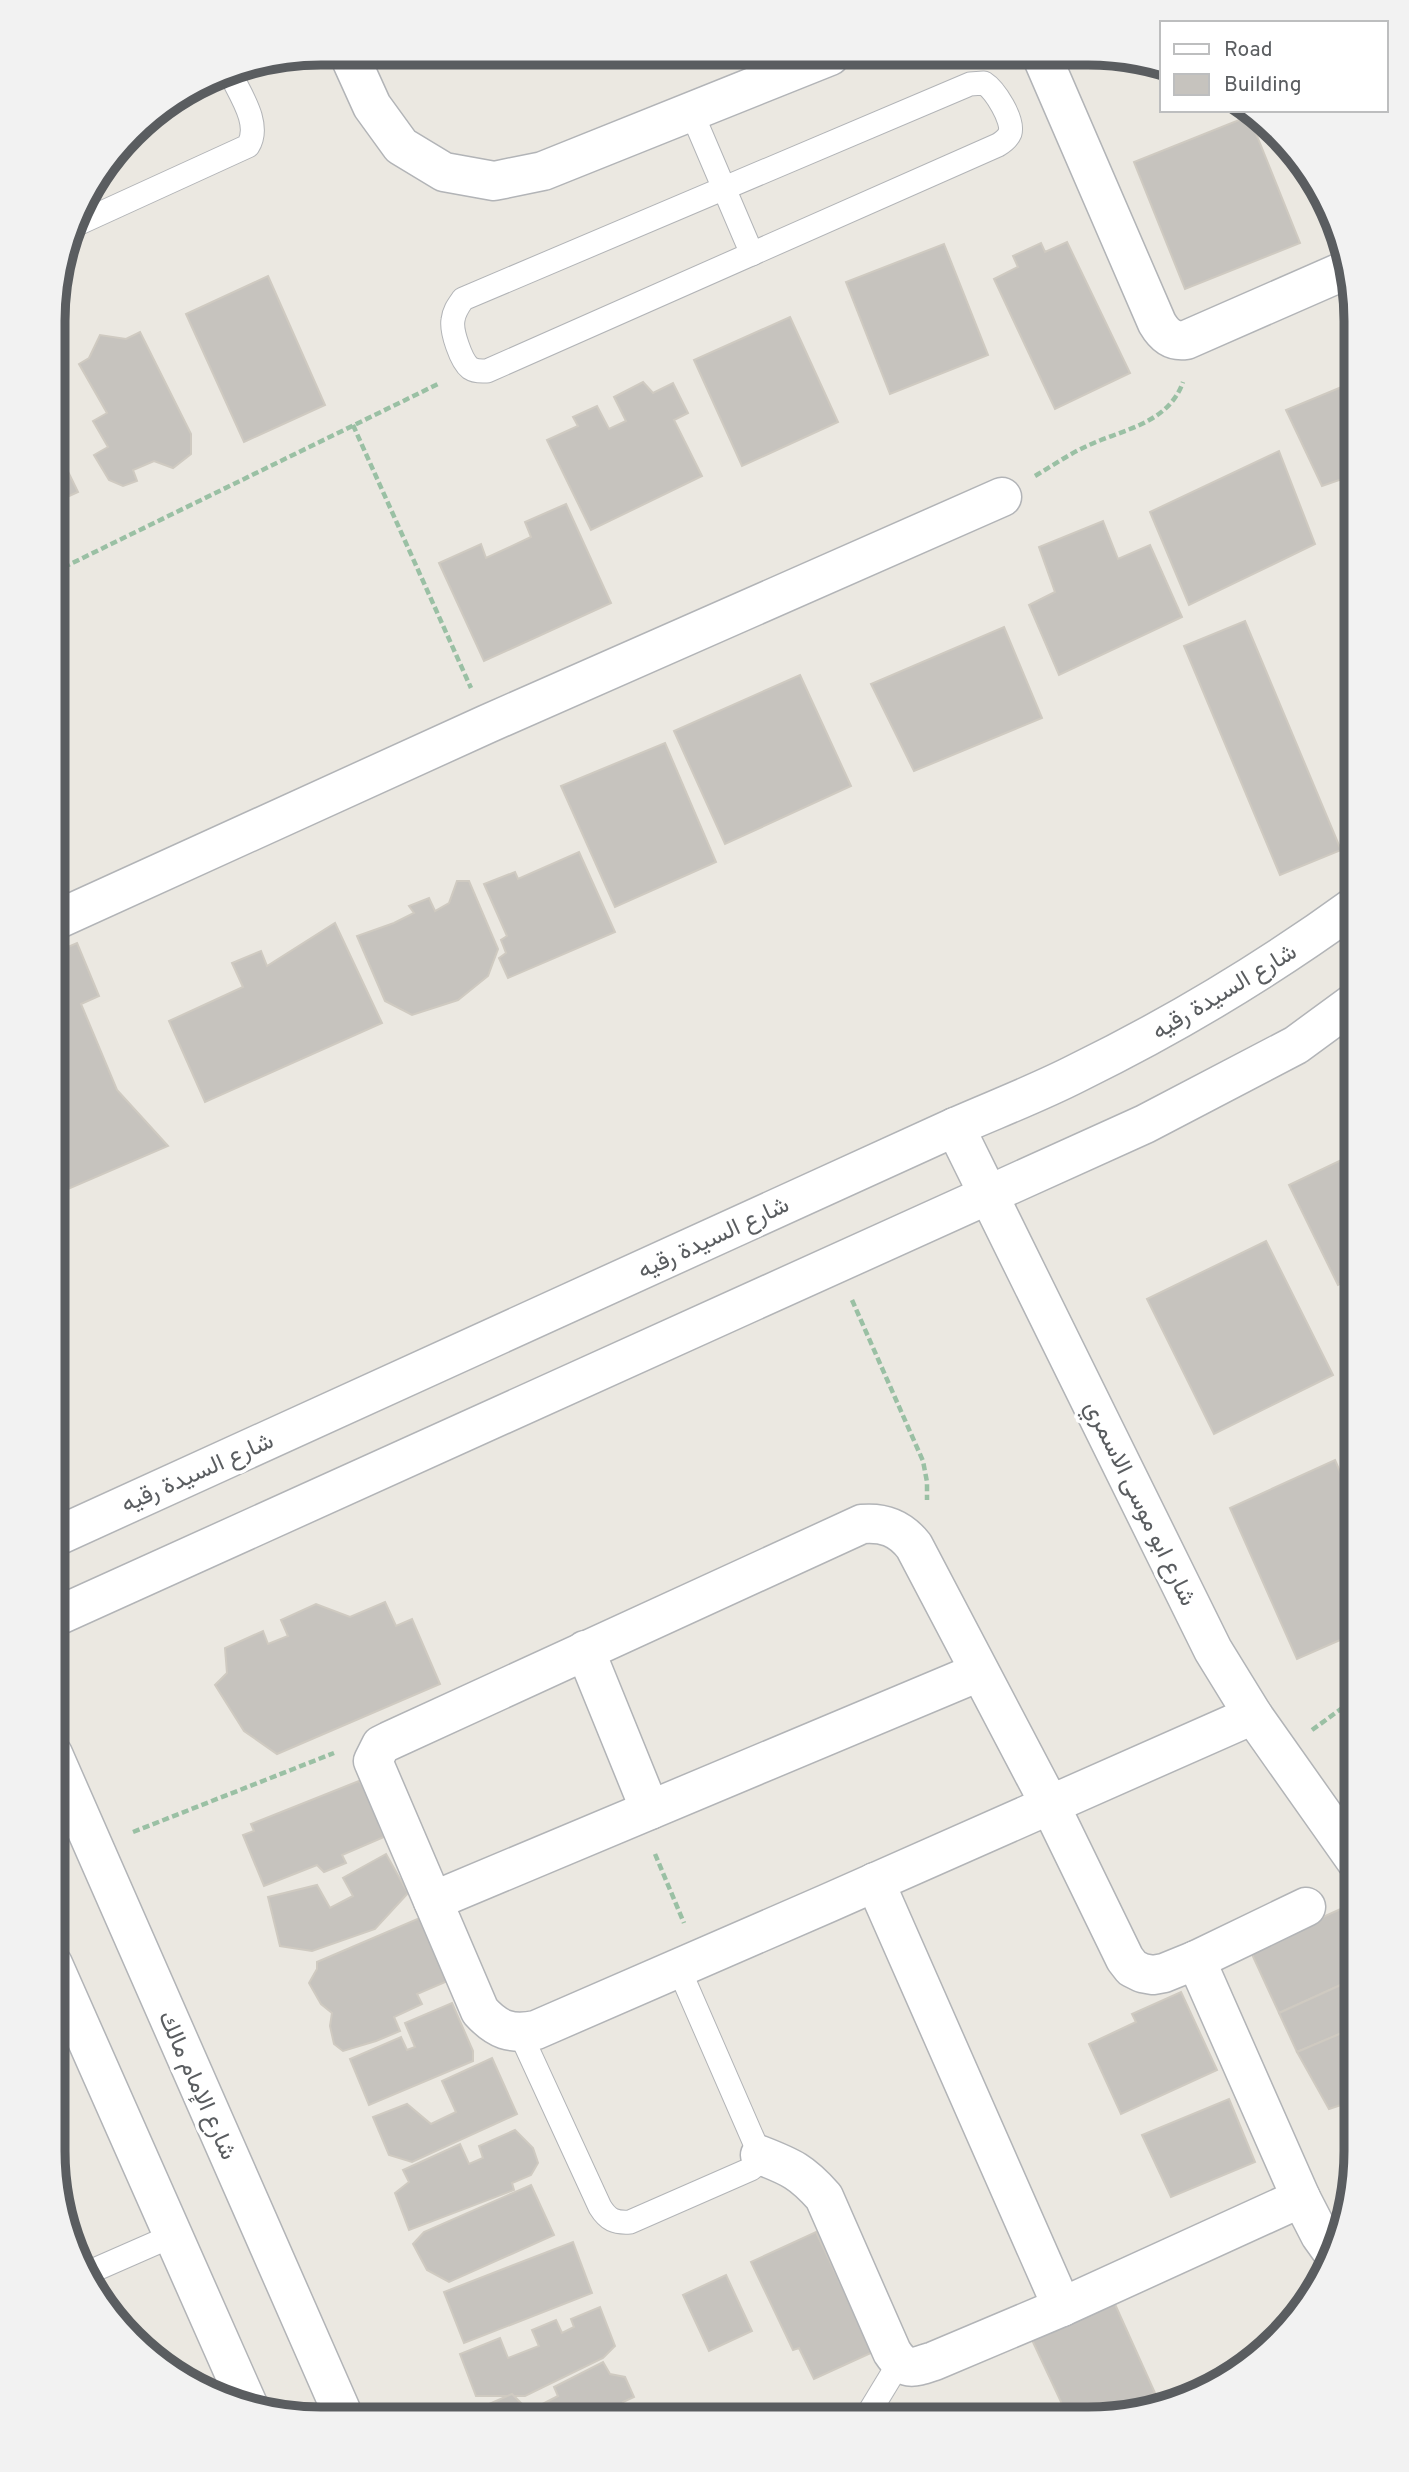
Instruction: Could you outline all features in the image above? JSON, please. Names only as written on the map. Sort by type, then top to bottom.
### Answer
[{"type":"street","points":[[353,65],[372,106],[401,146],[444,172],[494,181],[543,171],[807,65]]},
{"type":"street","points":[[1045,65],[1157,324],[1169,338],[1186,340],[1339,273]]},
{"type":"street","points":[[65,905],[487,724],[1002,497]]},
{"type":"street","name":"شارع السيدة رقيه","points":[[65,1533],[1076,1074],[1193,1013],[1304,943],[1344,914]]},
{"type":"street","points":[[65,1613],[1145,1124],[1296,1045],[1344,1010]]},
{"type":"street","name":"شارع ابو موسى الاسمري","points":[[955,1127],[1213,1650],[1253,1715],[1344,1844]]},
{"type":"street","points":[[1253,1715],[1050,1805],[689,1964],[536,2030],[520,2033],[505,2031],[480,2011],[373,1761],[381,1745],[389,1741],[862,1524],[874,1523],[898,1530],[914,1546],[1050,1805],[1125,1959],[1132,1968],[1153,1975],[1196,1960],[1306,1907]]},
{"type":"street","points":[[585,1650],[650,1810]]},
{"type":"street","points":[[433,1901],[979,1672]]},
{"type":"street","name":"شارع الإمام مالك","points":[[65,1782],[340,2407]]},
{"type":"street","points":[[875,1882],[1062,2307]]},
{"type":"street","points":[[1196,1960],[1301,2198],[1327,2245]]},
{"type":"street","points":[[65,1991],[244,2396]]},
{"type":"street","points":[[760,2155],[794,2168],[824,2197],[892,2352],[899,2363],[913,2368],[1062,2307],[1301,2198]]},
{"type":"lane","points":[[85,220],[248,146],[253,137],[254,126],[233,80]]},
{"type":"lane","points":[[984,83],[993,89],[1010,124],[1010,132],[998,145],[752,254],[487,371],[470,368],[452,332],[456,309],[463,299],[970,84],[984,83]]},
{"type":"lane","points":[[691,111],[752,254]]},
{"type":"lane","points":[[520,2033],[607,2218],[618,2223],[630,2222],[751,2169],[758,2163],[760,2155],[689,1964]]},
{"type":"lane","points":[[94,2270],[174,2235]]},
{"type":"lane","points":[[872,2407],[899,2363]]},
{"type":"path","points":[[1002,497],[1084,447],[1162,414],[1179,393],[1188,367],[1186,340]]},
{"type":"path","points":[[65,567],[470,368]]},
{"type":"path","points":[[353,425],[487,724]]},
{"type":"path","points":[[836,1264],[923,1461],[927,1503],[898,1530]]},
{"type":"path","points":[[1280,1754],[1344,1707]]},
{"type":"path","points":[[94,1848],[321,1757],[348,1751],[376,1752]]},
{"type":"path","points":[[650,1810],[647,1821],[650,1838],[689,1964]]},
{"type":"building","points":[[1244,118],[1252,124],[1300,243],[1185,289],[1134,162]]},
{"type":"building","points":[[1067,242],[1130,373],[1055,409],[994,279],[1018,267],[1013,256],[1041,243],[1045,252]]},
{"type":"building","points":[[944,244],[988,355],[890,394],[846,282]]},
{"type":"building","points":[[268,276],[325,405],[244,442],[186,314]]},
{"type":"building","points":[[790,317],[838,422],[742,466],[694,360]]},
{"type":"building","points":[[140,332],[191,434],[191,454],[173,468],[154,461],[133,470],[137,481],[123,486],[109,480],[94,455],[108,447],[93,421],[107,413],[79,364],[89,358],[100,335],[126,339]]},
{"type":"building","points":[[643,382],[653,393],[673,383],[688,413],[674,420],[702,476],[591,530],[547,440],[578,426],[573,417],[597,406],[609,429],[626,421],[614,397]]},
{"type":"building","points":[[1344,386],[1344,478],[1322,486],[1286,410]]},
{"type":"building","points":[[1279,451],[1315,544],[1189,605],[1150,512]]},
{"type":"building","points":[[65,465],[78,492],[65,498]]},
{"type":"building","points":[[566,504],[611,603],[484,661],[439,563],[481,544],[486,558],[531,537],[525,522]]},
{"type":"building","points":[[1103,521],[1118,559],[1150,545],[1182,617],[1059,675],[1029,605],[1055,592],[1039,547]]},
{"type":"building","points":[[1245,621],[1341,850],[1280,875],[1184,646]]},
{"type":"building","points":[[1004,627],[1042,718],[914,771],[871,684]]},
{"type":"building","points":[[800,675],[851,786],[725,844],[674,731]]},
{"type":"building","points":[[665,743],[716,862],[615,907],[561,786]]},
{"type":"building","points":[[579,852],[615,932],[508,978],[499,958],[506,953],[501,940],[507,936],[484,884],[515,872],[518,879]]},
{"type":"building","points":[[457,881],[469,881],[498,949],[488,976],[458,1000],[412,1015],[385,1001],[357,936],[414,913],[409,906],[429,898],[435,911],[449,903]]},
{"type":"building","points":[[335,923],[382,1023],[205,1102],[169,1021],[243,987],[232,963],[261,951],[267,966]]},
{"type":"building","points":[[77,943],[99,996],[81,1004],[117,1090],[168,1146],[65,1190],[65,948]]},
{"type":"building","points":[[1344,1159],[1344,1282],[1338,1285],[1289,1185]]},
{"type":"building","points":[[1266,1241],[1333,1375],[1214,1434],[1147,1299]]},
{"type":"building","points":[[1335,1460],[1344,1481],[1344,1638],[1297,1659],[1230,1508]]},
{"type":"building","points":[[385,1602],[396,1626],[412,1619],[440,1684],[277,1754],[244,1731],[215,1685],[227,1673],[225,1648],[263,1631],[268,1644],[288,1636],[281,1620],[316,1604],[350,1617]]},
{"type":"building","points":[[359,1781],[391,1820],[379,1825],[384,1837],[342,1855],[346,1863],[324,1872],[317,1865],[264,1886],[243,1835],[254,1831],[251,1824]]},
{"type":"building","points":[[386,1854],[408,1893],[375,1929],[312,1951],[280,1946],[268,1897],[317,1885],[330,1908],[353,1896],[343,1878]]},
{"type":"building","points":[[1344,1907],[1344,1983],[1279,2013],[1250,1950]]},
{"type":"building","points":[[429,1914],[450,1980],[417,1994],[422,2004],[394,2017],[400,2031],[343,2051],[334,2044],[330,2026],[332,2013],[321,2004],[309,1983],[317,1969],[317,1962]]},
{"type":"building","points":[[1344,1983],[1344,2032],[1297,2052],[1279,2013]]},
{"type":"building","points":[[1181,1992],[1217,2070],[1121,2114],[1089,2044],[1136,2022],[1132,2014]]},
{"type":"building","points":[[452,2003],[473,2051],[473,2061],[369,2105],[350,2059],[401,2037],[407,2050],[415,2047],[405,2023]]},
{"type":"building","points":[[1344,2032],[1344,2104],[1329,2109],[1297,2052]]},
{"type":"building","points":[[492,2058],[517,2114],[412,2162],[389,2155],[373,2117],[407,2104],[431,2124],[456,2112],[442,2081]]},
{"type":"building","points":[[1229,2099],[1255,2162],[1171,2197],[1142,2135]]},
{"type":"building","points":[[515,2130],[533,2148],[538,2163],[531,2175],[512,2183],[514,2190],[409,2230],[395,2193],[409,2182],[403,2170],[460,2144],[469,2164],[483,2158],[479,2146]]},
{"type":"building","points":[[531,2185],[554,2235],[449,2282],[427,2270],[413,2244],[424,2232]]},
{"type":"building","points":[[816,2232],[873,2352],[814,2379],[799,2348],[793,2350],[751,2262]]},
{"type":"building","points":[[573,2242],[592,2293],[464,2343],[444,2292]]},
{"type":"building","points":[[726,2275],[752,2331],[709,2351],[683,2295]]},
{"type":"building","points":[[1114,2302],[1155,2393],[1122,2405],[1063,2407],[1032,2340]]},
{"type":"building","points":[[600,2307],[615,2346],[603,2358],[525,2396],[476,2396],[460,2354],[500,2338],[508,2358],[539,2346],[532,2330],[556,2320],[562,2333],[574,2327],[571,2319]]},
{"type":"building","points":[[603,2362],[610,2374],[625,2377],[634,2397],[623,2402],[625,2407],[537,2407],[558,2396],[554,2387]]},
{"type":"building","points":[[512,2394],[525,2407],[490,2407],[489,2404]]}]
